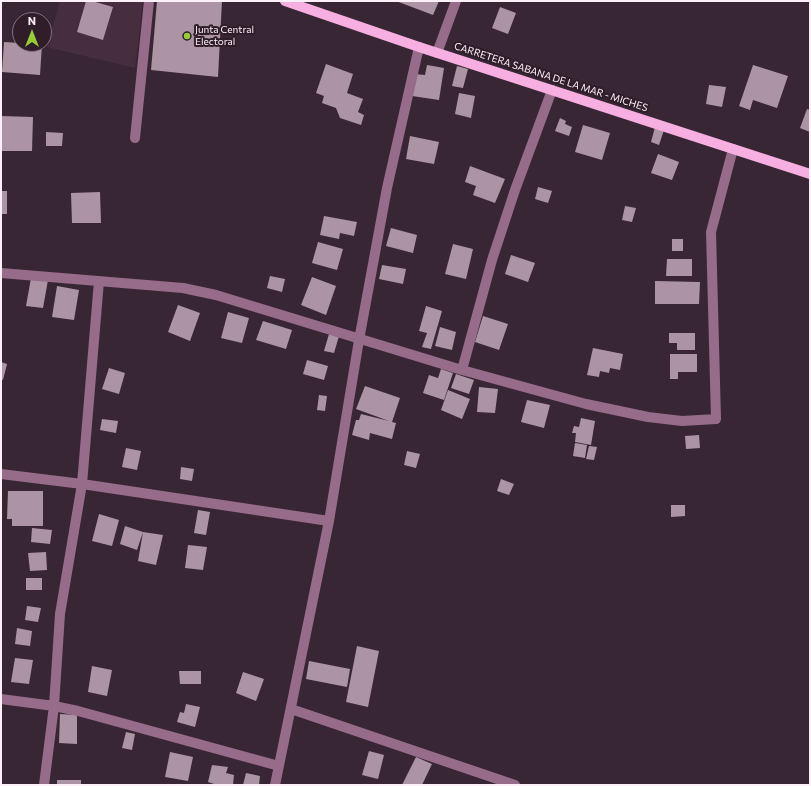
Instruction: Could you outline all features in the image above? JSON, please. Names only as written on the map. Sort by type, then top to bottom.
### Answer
[{"type":"main road","name":"CARRETERA SABANA DE LA MAR - MICHES","points":[[285,1],[437,53],[810,174]]},
{"type":"street","points":[[135,138],[149,1]]},
{"type":"street","points":[[437,53],[456,1]]},
{"type":"street","points":[[275,785],[329,521],[359,340],[387,188],[419,47]]},
{"type":"street","points":[[462,370],[492,260],[514,190],[552,90]]},
{"type":"street","points":[[1,273],[183,288],[216,295],[359,340],[586,404],[682,421],[716,418],[711,232],[733,149]]},
{"type":"street","points":[[44,785],[54,706],[60,614],[82,484],[99,281]]},
{"type":"street","points":[[1,474],[82,484],[329,521]]},
{"type":"street","points":[[1,699],[54,706],[123,723],[279,766]]},
{"type":"street","points":[[291,709],[515,785]]},
{"type":"shaded area","points":[[60,1],[143,1],[135,68],[52,48],[52,29]]},
{"type":"building","points":[[86,1],[92,1],[113,7],[103,40],[77,32]]},
{"type":"building","name":"Junta Central Electoral","points":[[157,1],[222,1],[218,77],[151,70]]},
{"type":"building","points":[[396,1],[439,1],[433,15]]},
{"type":"building","points":[[500,7],[516,13],[508,34],[492,28]]},
{"type":"building","points":[[4,42],[12,42],[12,52],[41,52],[40,75],[2,72]]},
{"type":"building","points":[[326,64],[353,74],[347,93],[363,99],[358,112],[364,115],[361,125],[340,118],[336,108],[322,103],[324,96],[316,93]]},
{"type":"building","points":[[427,65],[444,68],[439,100],[412,96],[415,74],[425,75]]},
{"type":"building","points":[[753,65],[788,76],[777,108],[753,100],[750,110],[739,106]]},
{"type":"building","points":[[457,66],[468,69],[463,88],[452,86]]},
{"type":"building","points":[[709,85],[726,87],[722,107],[706,104]]},
{"type":"building","points":[[459,93],[475,96],[471,118],[455,114]]},
{"type":"building","points":[[807,109],[810,110],[810,132],[800,128]]},
{"type":"building","points":[[1,116],[33,117],[32,151],[1,151]]},
{"type":"building","points":[[560,118],[566,121],[565,124],[572,127],[569,136],[555,131]]},
{"type":"building","points":[[583,125],[610,133],[602,160],[575,152]]},
{"type":"building","points":[[655,127],[664,130],[659,145],[651,142]]},
{"type":"building","points":[[46,132],[63,133],[62,146],[46,146]]},
{"type":"building","points":[[410,136],[439,142],[434,164],[406,159]]},
{"type":"building","points":[[658,154],[679,162],[672,180],[651,173]]},
{"type":"building","points":[[470,166],[505,179],[495,203],[473,195],[476,186],[465,182]]},
{"type":"building","points":[[538,187],[552,191],[548,203],[535,199]]},
{"type":"building","points":[[1,191],[7,191],[7,214],[1,214]]},
{"type":"building","points":[[100,192],[101,223],[72,223],[71,193]]},
{"type":"building","points":[[625,206],[636,208],[632,222],[622,220]]},
{"type":"building","points":[[324,216],[357,222],[354,236],[340,233],[339,239],[320,235]]},
{"type":"building","points":[[391,228],[417,235],[413,253],[386,246]]},
{"type":"building","points":[[672,239],[683,239],[683,251],[672,251]]},
{"type":"building","points":[[318,242],[343,249],[337,270],[312,263]]},
{"type":"building","points":[[453,244],[473,249],[466,279],[445,274]]},
{"type":"building","points":[[511,255],[535,263],[528,282],[505,274]]},
{"type":"building","points":[[667,259],[692,259],[692,276],[666,276]]},
{"type":"building","points":[[382,265],[406,269],[403,284],[379,279]]},
{"type":"building","points":[[270,276],[285,279],[282,292],[267,288]]},
{"type":"building","points":[[312,277],[336,286],[326,315],[301,305]]},
{"type":"building","points":[[31,278],[48,280],[43,308],[26,306]]},
{"type":"building","points":[[655,281],[700,282],[699,304],[655,304]]},
{"type":"building","points":[[57,286],[79,290],[74,320],[52,317]]},
{"type":"building","points":[[178,305],[200,313],[190,341],[168,332]]},
{"type":"building","points":[[426,306],[442,311],[431,349],[422,347],[427,333],[419,331]]},
{"type":"building","points":[[228,312],[249,318],[242,343],[221,338]]},
{"type":"building","points":[[483,316],[508,324],[499,350],[475,342]]},
{"type":"building","points":[[263,321],[292,330],[286,349],[256,340]]},
{"type":"building","points":[[440,327],[456,332],[452,350],[435,346]]},
{"type":"building","points":[[669,333],[695,333],[695,350],[677,350],[677,343],[669,343]]},
{"type":"building","points":[[329,334],[339,336],[334,353],[324,351]]},
{"type":"building","points":[[593,348],[623,354],[620,370],[610,368],[609,373],[600,371],[599,377],[587,375]]},
{"type":"building","points":[[670,354],[697,354],[697,372],[678,372],[678,379],[670,379]]},
{"type":"building","points":[[307,360],[328,366],[324,380],[303,374]]},
{"type":"building","points":[[1,362],[7,364],[3,380],[1,379]]},
{"type":"building","points":[[109,368],[125,373],[119,394],[102,389]]},
{"type":"building","points":[[441,369],[453,373],[444,400],[423,393],[429,375],[438,378]]},
{"type":"building","points":[[456,374],[474,380],[469,394],[451,388]]},
{"type":"building","points":[[365,386],[400,398],[392,422],[396,423],[392,439],[370,433],[369,440],[352,435],[356,420],[359,420],[361,414],[389,421],[356,409]]},
{"type":"building","points":[[479,387],[498,389],[495,413],[477,412]]},
{"type":"building","points":[[448,390],[470,399],[462,419],[441,410]]},
{"type":"building","points":[[319,395],[327,396],[325,411],[317,410]]},
{"type":"building","points":[[527,400],[550,405],[544,428],[521,422]]},
{"type":"building","points":[[581,418],[595,421],[591,445],[575,442],[576,433],[572,433],[574,426],[579,427]]},
{"type":"building","points":[[102,419],[118,421],[116,433],[100,430]]},
{"type":"building","points":[[699,435],[700,448],[686,449],[685,436]]},
{"type":"building","points":[[575,443],[587,445],[585,458],[573,456]]},
{"type":"building","points":[[589,446],[597,447],[594,460],[586,459]]},
{"type":"building","points":[[126,448],[141,451],[137,470],[122,467]]},
{"type":"building","points":[[407,451],[420,454],[416,468],[404,465]]},
{"type":"building","points":[[181,467],[194,469],[192,481],[180,479]]},
{"type":"building","points":[[501,479],[514,484],[509,495],[497,491]]},
{"type":"building","points":[[8,491],[43,491],[43,526],[12,526],[12,519],[7,519]]},
{"type":"building","points":[[671,505],[685,505],[685,516],[671,517]]},
{"type":"building","points":[[198,510],[210,512],[206,535],[194,533]]},
{"type":"building","points":[[99,514],[119,520],[112,546],[92,541]]},
{"type":"building","points":[[125,526],[143,532],[137,550],[120,544]]},
{"type":"building","points":[[32,528],[52,530],[50,544],[31,542]]},
{"type":"building","points":[[143,532],[163,535],[156,565],[138,561]]},
{"type":"building","points":[[188,545],[207,547],[203,570],[185,568]]},
{"type":"building","points":[[46,552],[47,570],[30,571],[28,553]]},
{"type":"building","points":[[26,578],[42,578],[42,590],[26,590]]},
{"type":"building","points":[[27,606],[41,608],[38,622],[25,620]]},
{"type":"building","points":[[17,628],[32,631],[30,646],[15,644]]},
{"type":"building","points":[[357,646],[379,651],[368,707],[346,702]]},
{"type":"building","points":[[15,658],[33,660],[29,684],[11,682]]},
{"type":"building","points":[[309,661],[350,669],[347,687],[306,679]]},
{"type":"building","points":[[92,666],[112,670],[107,696],[88,692]]},
{"type":"building","points":[[179,671],[201,671],[201,684],[180,684]]},
{"type":"building","points":[[243,672],[264,679],[256,701],[236,693]]},
{"type":"building","points":[[186,704],[200,707],[195,727],[177,722],[180,712],[184,713]]},
{"type":"building","points":[[60,714],[77,715],[77,744],[59,743]]},
{"type":"building","points":[[126,732],[135,734],[132,750],[122,748]]},
{"type":"building","points":[[369,751],[384,755],[378,779],[362,775]]},
{"type":"building","points":[[170,752],[193,757],[188,781],[165,777]]},
{"type":"building","points":[[416,757],[432,764],[422,785],[402,785]]},
{"type":"building","points":[[212,765],[228,767],[226,773],[234,775],[233,785],[214,785],[208,782]]},
{"type":"building","points":[[246,773],[260,776],[259,785],[243,785]]},
{"type":"building","points":[[57,780],[81,780],[81,785],[57,785]]},
{"type":"place","name":"Junta Central Electoral","points":[[187,36]]}]
